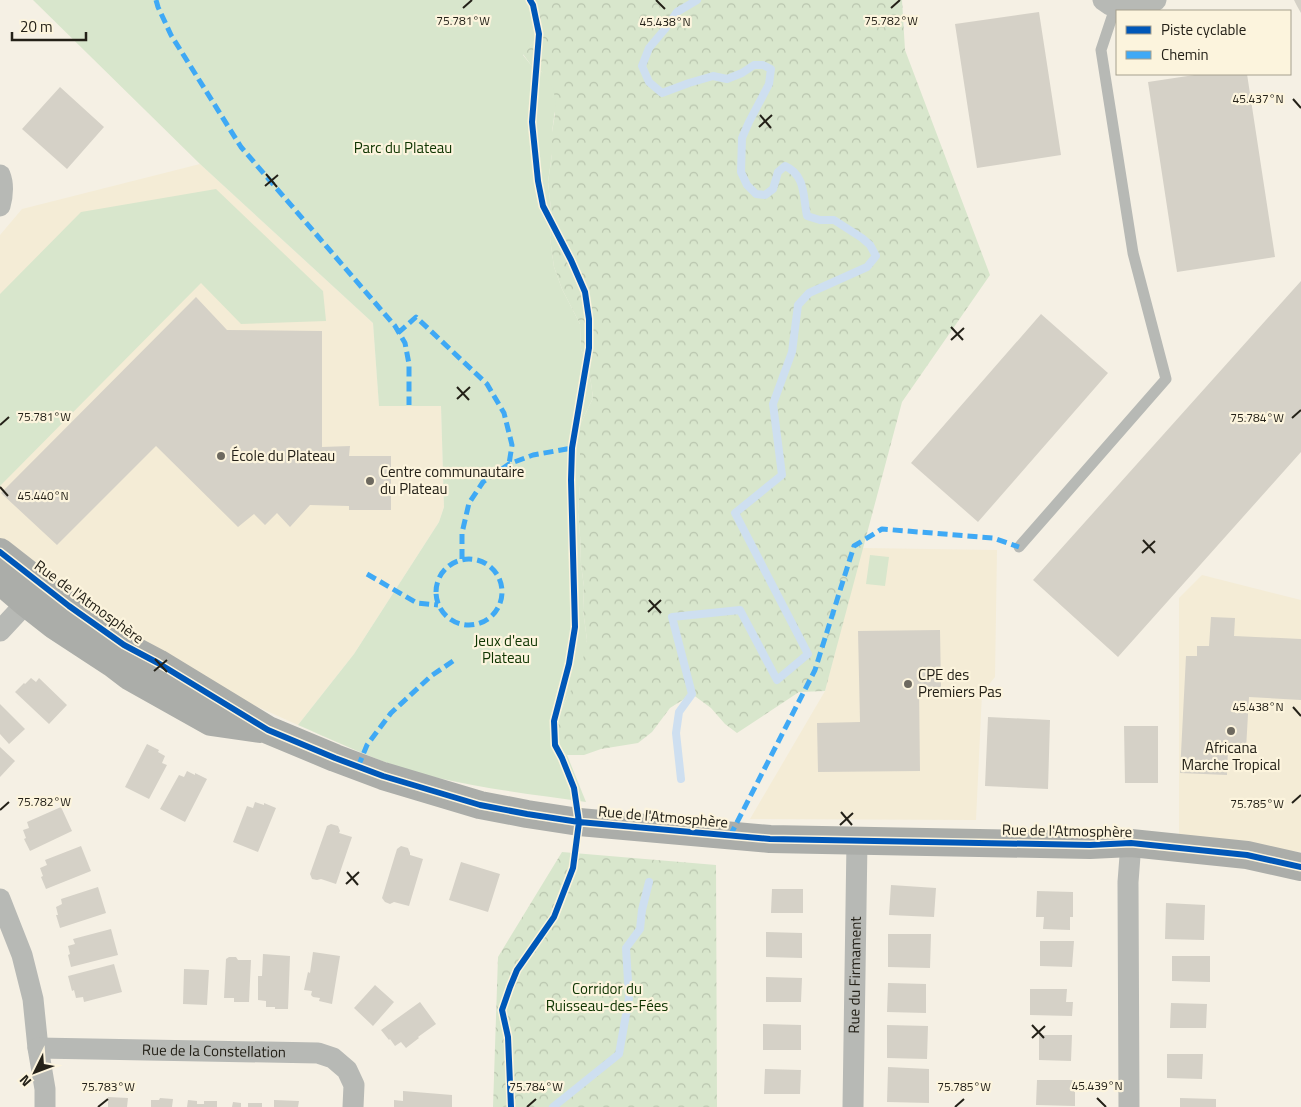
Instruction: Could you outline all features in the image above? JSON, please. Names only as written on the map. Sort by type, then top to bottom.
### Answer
[{"type":"street","points":[[1109,4],[1129,10],[1143,8],[1156,0]]},
{"type":"street","points":[[0,175],[2,178],[3,194],[0,206]]},
{"type":"street","name":"Rue de l'Atmosphère","points":[[0,552],[33,593],[62,615],[112,663],[129,676],[211,722],[268,730],[383,776],[480,805],[579,822],[770,839],[1090,845],[1131,844],[1247,855],[1301,867]]},
{"type":"street","name":"Rue de l'Atmosphère","points":[[0,581],[33,593]]},
{"type":"street","points":[[0,631],[33,593]]},
{"type":"street","name":"Rue du Firmament","points":[[853,1107],[857,841]]},
{"type":"street","points":[[1129,1107],[1128,874],[1131,844]]},
{"type":"street","points":[[0,899],[22,955],[34,1000],[38,1048],[45,1089],[45,1107]]},
{"type":"street","name":"Rue de la Constellation","points":[[38,1048],[318,1053],[333,1058],[348,1070],[354,1085],[353,1107]]},
{"type":"lane","points":[[1019,547],[1166,379],[1133,253],[1101,50],[1109,4]]},
{"type":"shaded area","name":"École du Plateau","points":[[200,164],[373,323],[379,405],[441,405],[444,507],[439,522],[354,654],[298,725],[184,674],[0,545],[0,235],[22,209]]},
{"type":"shaded area","name":"CPE des Premiers Pas","points":[[862,548],[997,550],[995,677],[982,693],[976,820],[750,819],[825,691]]},
{"type":"shaded area","points":[[1202,575],[1301,600],[1301,852],[1179,840],[1179,598]]},
{"type":"green space","name":"Parc du Plateau","points":[[33,0],[525,0],[539,27],[535,40],[523,55],[531,65],[542,72],[553,88],[556,103],[548,182],[552,219],[550,238],[554,267],[562,289],[580,324],[581,349],[589,368],[593,398],[580,425],[578,512],[584,587],[583,610],[587,640],[580,673],[555,724],[554,746],[567,755],[586,802],[493,789],[420,773],[367,755],[298,725],[354,654],[439,522],[444,507],[441,406],[379,406],[373,323],[200,164]]},
{"type":"green space","points":[[525,0],[902,0],[905,50],[990,275],[902,402],[825,691],[799,692],[737,733],[725,724],[711,708],[692,694],[670,708],[652,732],[638,743],[601,749],[584,755],[567,755],[554,746],[555,724],[567,698],[587,640],[583,610],[584,587],[578,512],[580,425],[593,398],[589,368],[581,349],[580,324],[562,289],[554,267],[550,238],[552,219],[548,182],[555,114],[542,72],[531,65],[523,54],[535,40],[539,27]]},
{"type":"green space","points":[[216,189],[323,291],[326,321],[241,324],[201,283],[0,486],[0,294],[81,212]]},
{"type":"green space","points":[[870,555],[889,557],[885,586],[866,584]]},
{"type":"green space","name":"Corridor du Ruisseau-des-Fées","points":[[562,852],[716,865],[717,1107],[493,1107],[498,957]]},
{"type":"building","points":[[1294,0],[1301,0],[1301,13],[1297,6]]},
{"type":"building","points":[[1039,12],[1061,155],[977,168],[955,24]]},
{"type":"building","points":[[1194,75],[1247,75],[1275,257],[1177,272],[1148,82]]},
{"type":"building","points":[[60,87],[104,127],[67,169],[22,129]]},
{"type":"building","points":[[1301,281],[1301,452],[1118,657],[1033,580]]},
{"type":"building","points":[[196,297],[227,330],[322,331],[322,447],[350,446],[349,456],[391,456],[391,510],[349,510],[349,506],[310,505],[290,527],[277,513],[265,525],[254,514],[238,527],[156,446],[57,545],[1,493]]},
{"type":"building","points":[[1041,314],[1108,373],[978,522],[911,463]]},
{"type":"building","points":[[1211,617],[1235,618],[1234,636],[1301,639],[1301,700],[1249,697],[1246,749],[1228,748],[1227,775],[1180,773],[1186,656],[1197,656],[1197,646],[1209,646]]},
{"type":"building","points":[[940,630],[941,688],[919,688],[920,771],[818,772],[817,723],[860,722],[858,631]]},
{"type":"building","points":[[31,678],[36,682],[39,678],[67,705],[49,724],[15,692]]},
{"type":"building","points":[[0,704],[25,729],[9,744],[0,734]]},
{"type":"building","points":[[988,717],[1050,720],[1048,789],[985,786]]},
{"type":"building","points":[[1124,726],[1158,726],[1158,783],[1125,783]]},
{"type":"building","points":[[147,744],[159,750],[158,752],[165,756],[162,763],[167,765],[149,799],[125,787]]},
{"type":"building","points":[[0,747],[15,761],[0,777]]},
{"type":"building","points":[[187,771],[207,779],[185,822],[160,809],[179,775],[184,777]]},
{"type":"building","points":[[255,802],[264,805],[264,803],[276,808],[258,852],[233,842],[247,806],[253,808]]},
{"type":"building","points":[[61,807],[72,831],[30,851],[24,839],[26,838],[23,830],[29,828],[27,822]]},
{"type":"building","points":[[331,824],[338,826],[339,833],[352,837],[336,884],[321,879],[312,879],[310,874],[327,826]]},
{"type":"building","points":[[81,846],[91,871],[46,889],[41,877],[43,876],[40,868],[47,865],[45,860]]},
{"type":"building","points":[[401,846],[408,848],[410,855],[423,859],[409,906],[394,902],[390,904],[382,898],[397,849]]},
{"type":"building","points":[[461,862],[500,874],[488,912],[449,900]]},
{"type":"building","points":[[891,885],[936,888],[934,917],[889,915]]},
{"type":"building","points":[[98,887],[106,913],[60,928],[56,907],[62,904],[61,899]]},
{"type":"building","points":[[772,889],[803,889],[803,913],[771,913]]},
{"type":"building","points":[[1037,891],[1073,892],[1073,917],[1070,917],[1070,930],[1043,929],[1044,917],[1036,917]]},
{"type":"building","points":[[1166,903],[1205,905],[1204,940],[1165,939]]},
{"type":"building","points":[[111,929],[118,955],[71,967],[68,946],[75,944],[73,939]]},
{"type":"building","points":[[766,932],[802,933],[802,958],[766,957]]},
{"type":"building","points":[[888,934],[931,934],[930,968],[888,967]]},
{"type":"building","points":[[1040,941],[1074,941],[1072,967],[1040,966]]},
{"type":"building","points":[[313,952],[340,956],[332,1004],[319,1001],[320,998],[311,995],[312,991],[304,990],[308,972],[310,973]]},
{"type":"building","points":[[263,954],[290,956],[288,1009],[266,1007],[266,1001],[258,1000],[258,976],[262,976]]},
{"type":"building","points":[[1172,956],[1210,956],[1210,982],[1172,981]]},
{"type":"building","points":[[236,957],[238,960],[251,960],[249,1002],[234,1002],[234,998],[224,998],[226,959]]},
{"type":"building","points":[[114,964],[122,992],[84,1002],[83,997],[76,998],[68,976]]},
{"type":"building","points":[[184,969],[209,970],[207,1005],[183,1004]]},
{"type":"building","points":[[766,977],[802,978],[801,1002],[766,1002]]},
{"type":"building","points":[[888,983],[926,984],[926,1013],[887,1012]]},
{"type":"building","points":[[375,985],[394,1002],[373,1026],[354,1008]]},
{"type":"building","points":[[1030,989],[1067,989],[1066,1002],[1073,1002],[1072,1016],[1030,1015]]},
{"type":"building","points":[[420,1002],[436,1024],[406,1048],[401,1042],[395,1046],[381,1030]]},
{"type":"building","points":[[1171,1003],[1207,1004],[1206,1028],[1170,1028]]},
{"type":"building","points":[[763,1024],[801,1025],[801,1050],[763,1050]]},
{"type":"building","points":[[887,1025],[928,1026],[927,1059],[887,1058]]},
{"type":"building","points":[[1039,1035],[1072,1035],[1071,1061],[1039,1060]]},
{"type":"building","points":[[1167,1054],[1203,1054],[1202,1079],[1167,1078]]},
{"type":"building","points":[[888,1067],[929,1069],[929,1103],[887,1102]]},
{"type":"building","points":[[765,1069],[801,1070],[800,1094],[764,1094]]},
{"type":"building","points":[[1037,1080],[1075,1080],[1075,1106],[1036,1105]]},
{"type":"building","points":[[403,1091],[452,1095],[452,1107],[394,1107],[394,1100],[403,1101]]},
{"type":"building","points":[[108,1097],[128,1098],[127,1107],[108,1107]]},
{"type":"building","points":[[160,1098],[173,1099],[172,1107],[151,1107],[151,1100],[159,1100]]},
{"type":"building","points":[[1180,1098],[1216,1099],[1216,1107],[1180,1107]]},
{"type":"building","points":[[188,1100],[197,1101],[197,1104],[204,1104],[204,1101],[217,1101],[217,1107],[187,1107]]},
{"type":"building","points":[[274,1100],[299,1101],[298,1107],[274,1107]]},
{"type":"building","points":[[233,1102],[241,1103],[241,1107],[232,1107]]},
{"type":"building","points":[[248,1103],[262,1103],[262,1107],[248,1107]]},
{"type":"waterway","points":[[681,779],[676,733],[679,712],[692,694],[672,617],[740,610],[777,680],[808,654],[735,513],[782,475],[773,404],[792,352],[798,305],[809,293],[867,267],[876,256],[870,245],[862,238],[834,220],[820,220],[807,216],[800,181],[797,175],[785,166],[778,172],[773,189],[765,195],[756,194],[747,185],[741,172],[742,138],[769,84],[771,69],[763,65],[754,65],[742,73],[727,79],[713,76],[662,93],[649,82],[642,66],[649,48],[677,12],[697,0]]},
{"type":"waterway","points":[[553,1107],[619,1054],[629,998],[626,948],[640,929],[642,910],[649,882]]},
{"type":"marked path","points":[[156,0],[171,35],[241,147],[395,326],[405,343],[409,364],[409,405]]},
{"type":"marked path","points":[[398,333],[416,317],[487,384],[504,413],[512,445],[509,464]]},
{"type":"marked path","points":[[462,559],[462,533],[469,503],[483,482],[509,464],[533,455],[572,448]]},
{"type":"marked path","points":[[730,836],[815,670],[854,546],[882,529],[993,538],[1019,547]]},
{"type":"marked path","points":[[462,559],[476,559],[488,564],[497,573],[502,585],[502,592],[500,605],[493,616],[476,625],[462,625],[450,620],[441,611],[436,599],[436,585],[441,573],[450,564],[462,559]]},
{"type":"marked path","points":[[367,574],[417,603],[438,605]]},
{"type":"marked path","points":[[358,767],[367,745],[391,713],[431,676],[453,661]]},
{"type":"cycle path","points":[[511,1107],[508,1037],[502,1010],[517,970],[554,917],[573,868],[579,822],[574,788],[555,745],[554,721],[569,664],[575,627],[571,480],[572,448],[589,348],[589,319],[585,292],[543,206],[538,181],[532,122],[539,34],[533,5],[530,0]]},
{"type":"cycle path","points":[[0,552],[69,606],[124,645],[158,663],[268,730],[383,776],[480,805],[579,822],[770,839],[1090,845],[1131,843],[1247,855],[1301,867]]},
{"type":"place","name":"École du Plateau","points":[[221,456]]},
{"type":"place","name":"Centre communautaire du Plateau","points":[[370,481]]},
{"type":"place","name":"CPE des Premiers Pas","points":[[908,684]]},
{"type":"place","name":"Africana Marche Tropical","points":[[1231,731]]},
{"type":"park label","name":"Jeux d'eau Plateau","points":[[506,650]]}]
